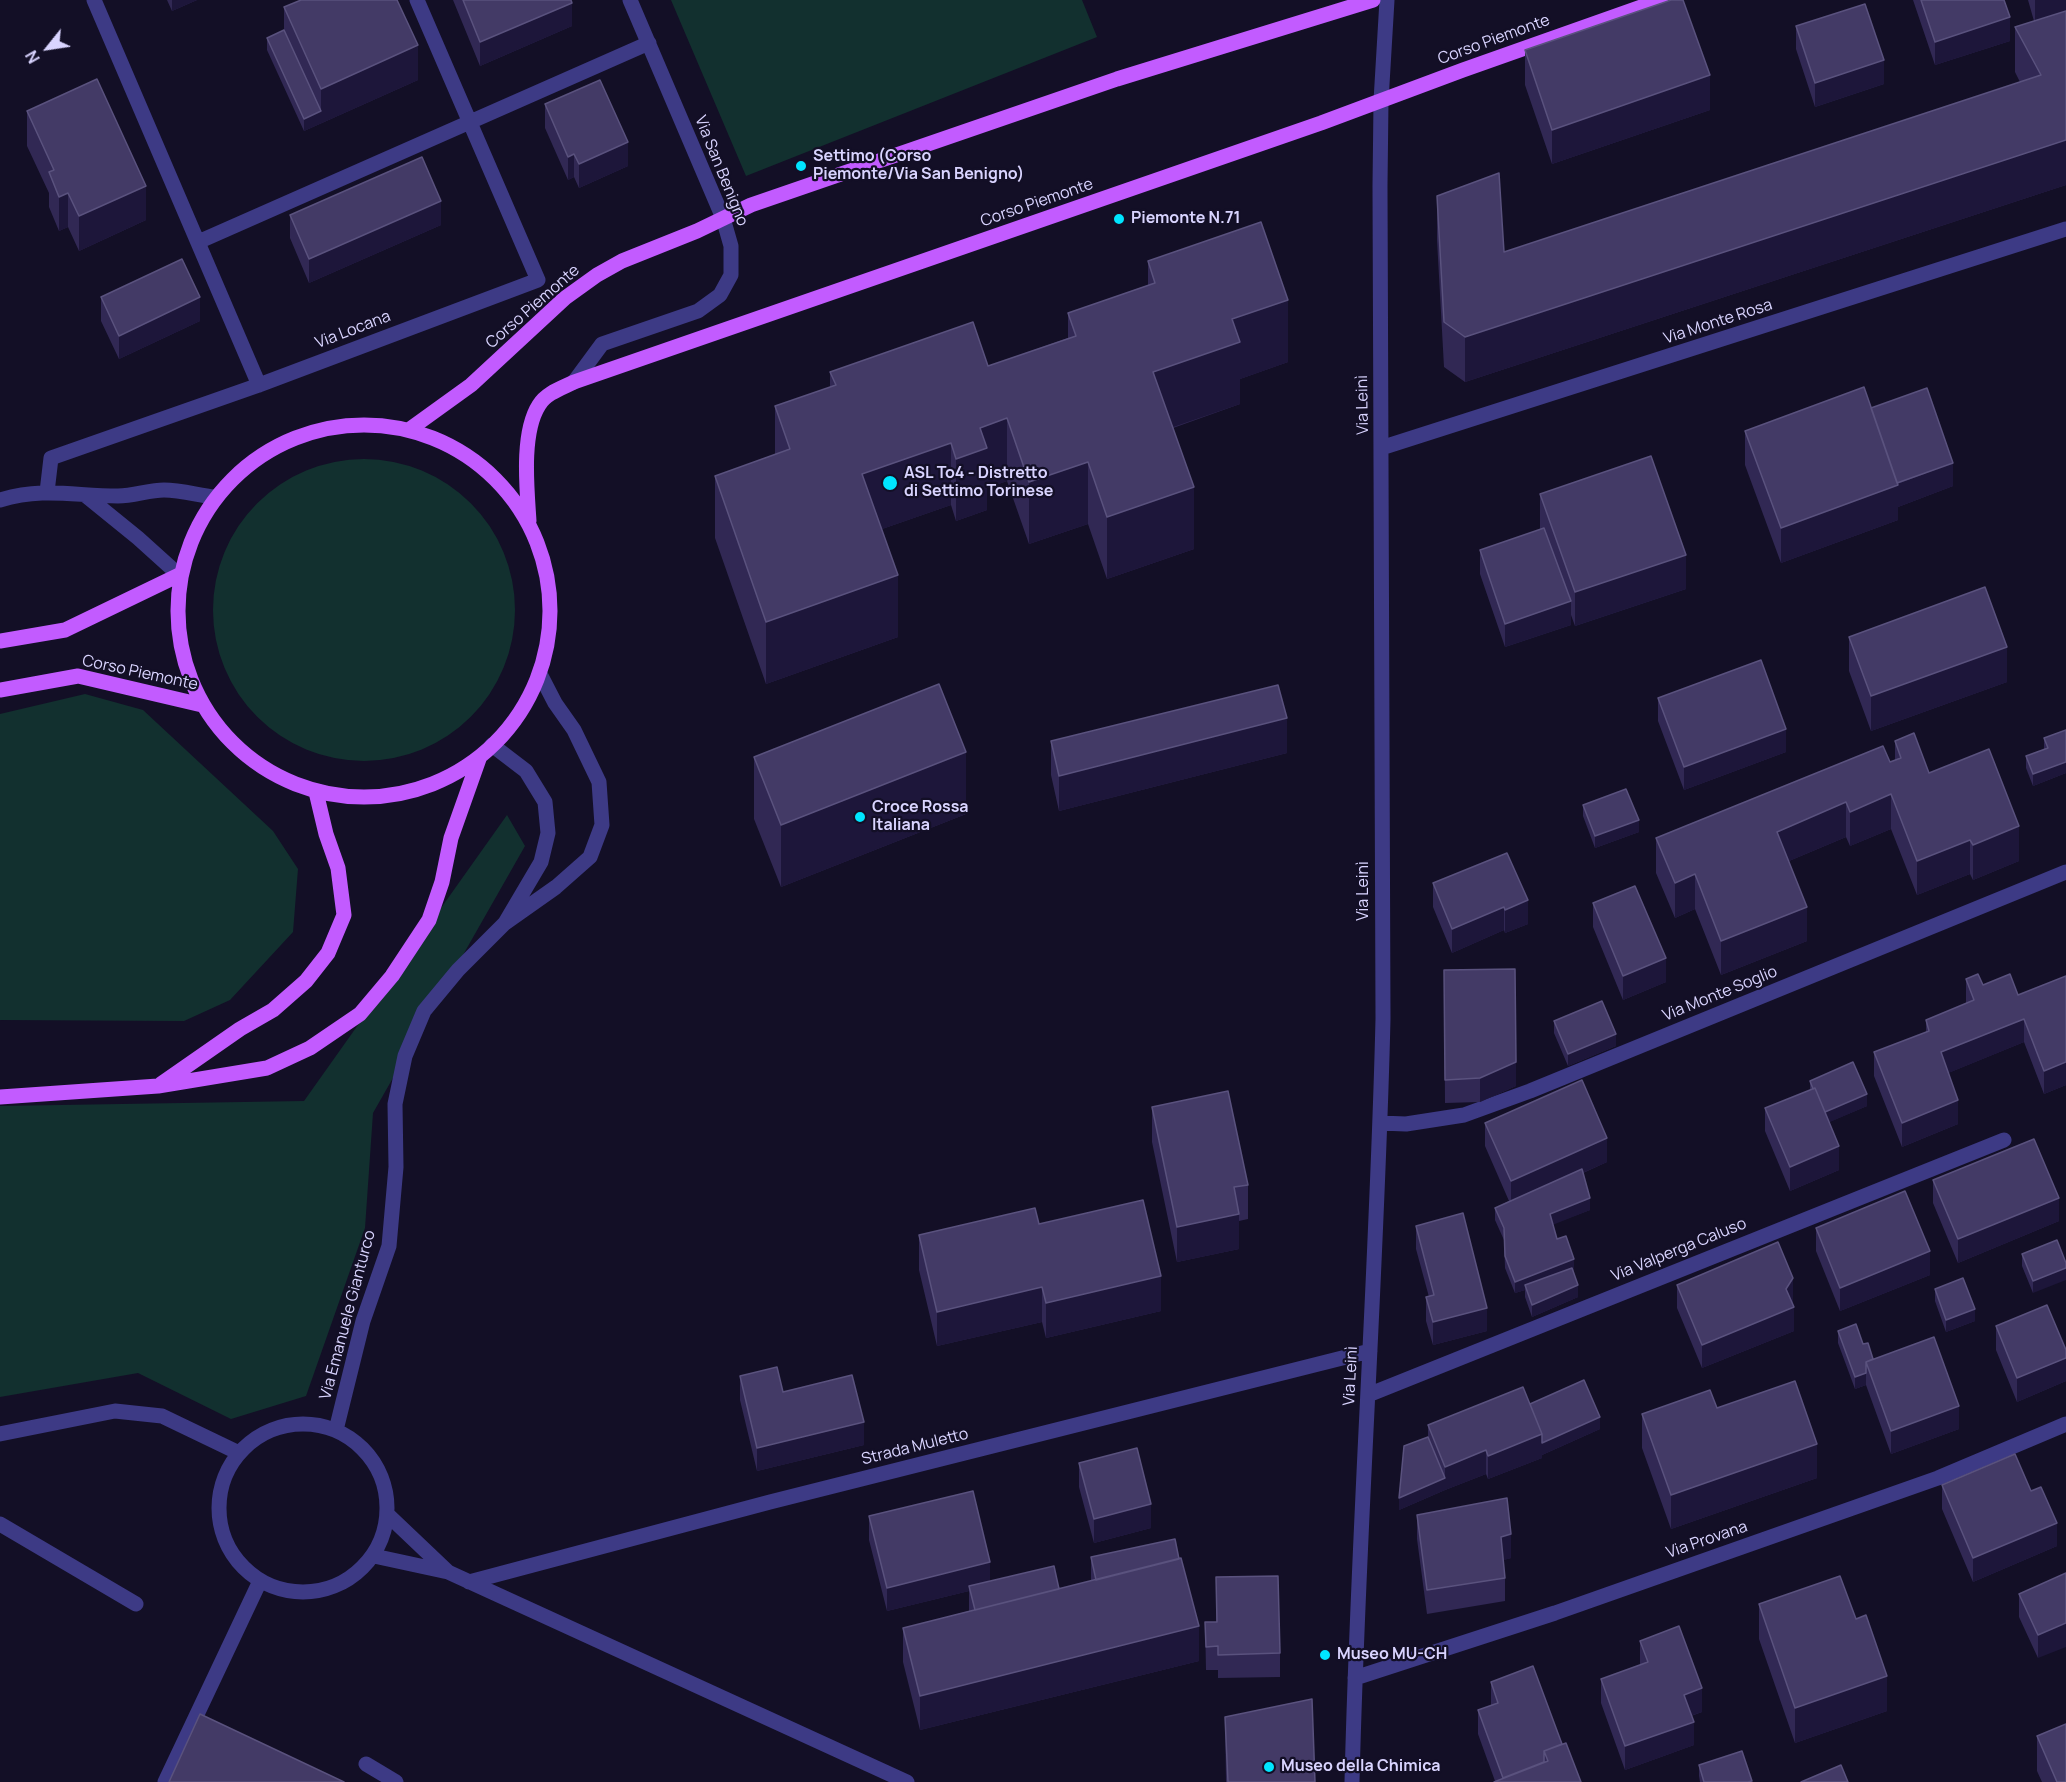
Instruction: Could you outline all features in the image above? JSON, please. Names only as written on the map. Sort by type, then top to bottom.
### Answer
[{"type":"main road","name":"Corso Piemonte","points":[[410,429],[471,386],[565,298],[597,275],[622,261],[751,205],[1117,79],[1372,0]]},
{"type":"main road","name":"Corso Piemonte","points":[[529,521],[526,467],[532,421],[540,403],[555,391],[574,382],[1381,101],[1661,0]]},
{"type":"main road","points":[[355,423],[410,429],[457,449],[498,480],[529,521],[546,571],[551,623],[540,674],[516,721],[479,759],[429,786],[374,798],[316,792],[271,774],[232,744],[202,705],[184,664],[182,653],[177,620],[179,575],[188,545],[214,497],[253,459],[301,433],[355,423]]},
{"type":"main road","points":[[0,641],[65,630],[179,575]]},
{"type":"main road","name":"Corso Piemonte","points":[[0,690],[78,676],[202,705]]},
{"type":"main road","points":[[0,1097],[158,1086],[267,1068],[310,1048],[360,1014],[392,976],[429,920],[442,882],[451,838],[479,759]]},
{"type":"main road","points":[[158,1086],[240,1029],[273,1010],[306,981],[328,953],[345,915],[338,867],[326,834],[316,792]]},
{"type":"street","points":[[94,0],[259,385]]},
{"type":"street","name":"Via Locana","points":[[47,492],[51,458],[259,385],[538,280],[417,0]]},
{"type":"street","name":"Via San Benigno","points":[[574,382],[602,344],[698,311],[720,295],[730,275],[731,246],[723,218],[630,0]]},
{"type":"street","name":"Via Leinì","points":[[1352,1782],[1383,1019],[1380,186],[1381,101],[1387,0]]},
{"type":"street","points":[[198,242],[649,44]]},
{"type":"street","name":"Via Monte Rosa","points":[[1381,448],[2066,229]]},
{"type":"street","points":[[0,500],[24,493],[60,492],[123,496],[163,490],[214,497]]},
{"type":"street","points":[[85,495],[179,575]]},
{"type":"street","points":[[505,923],[556,887],[590,857],[602,825],[599,782],[574,730],[555,703],[540,674]]},
{"type":"street","points":[[492,745],[526,771],[545,802],[548,833],[541,862],[505,923]]},
{"type":"street","name":"Via Monte Soglio","points":[[1380,1123],[1406,1124],[1464,1115],[1530,1091],[2066,872]]},
{"type":"street","name":"Via Emanuele Gianturco","points":[[336,1430],[363,1321],[389,1245],[396,1167],[395,1104],[405,1056],[424,1011],[458,970],[505,923]]},
{"type":"street","name":"Via Valperga Caluso","points":[[1368,1395],[2004,1140]]},
{"type":"street","name":"Strada Muletto","points":[[469,1582],[770,1502],[1370,1352]]},
{"type":"street","points":[[0,1434],[115,1411],[162,1416],[239,1453]]},
{"type":"street","points":[[310,1423],[336,1430],[358,1443],[376,1464],[386,1488],[388,1515],[384,1536],[374,1556],[350,1579],[335,1587],[310,1593],[284,1591],[260,1581],[241,1566],[227,1545],[219,1522],[219,1497],[226,1473],[239,1453],[260,1436],[284,1425],[310,1423]]},
{"type":"street","name":"Via Provana","points":[[1355,1678],[1555,1613],[1927,1482],[2066,1424]]},
{"type":"street","points":[[388,1515],[448,1572]]},
{"type":"street","points":[[0,1524],[136,1604]]},
{"type":"street","points":[[374,1556],[448,1572],[907,1782]]},
{"type":"street","points":[[165,1782],[260,1581]]},
{"type":"street","points":[[366,1764],[396,1782]]},
{"type":"green space","points":[[671,0],[1082,0],[1097,37],[746,176]]},
{"type":"green space","points":[[364,459],[393,462],[422,471],[448,485],[471,503],[489,526],[503,552],[512,581],[515,610],[512,639],[503,668],[489,694],[471,717],[448,735],[422,749],[393,758],[364,761],[335,758],[306,749],[280,735],[257,717],[239,694],[225,668],[216,639],[213,610],[216,581],[225,552],[239,526],[257,503],[280,485],[306,471],[335,462]]},
{"type":"green space","points":[[85,694],[143,710],[273,831],[298,869],[293,932],[230,1000],[184,1021],[0,1020],[0,714]]},
{"type":"green space","points":[[507,815],[525,846],[373,1113],[365,1228],[306,1396],[231,1419],[138,1373],[0,1397],[0,1106],[304,1101]]},
{"type":"building","points":[[301,0],[397,0],[418,45],[321,89],[284,7]]},
{"type":"building","points":[[463,0],[571,0],[572,3],[480,42]]},
{"type":"building","points":[[1671,0],[1683,0],[1710,75],[1552,130],[1525,50]]},
{"type":"building","points":[[1921,0],[2004,0],[2010,17],[1935,42]]},
{"type":"building","points":[[1865,4],[1884,60],[1815,83],[1796,26]]},
{"type":"building","points":[[2066,11],[2066,140],[1465,337],[1444,322],[1437,196],[1499,173],[1504,252],[2041,75],[2015,27]]},
{"type":"building","points":[[284,30],[321,111],[304,119],[267,38]]},
{"type":"building","points":[[97,79],[146,186],[79,216],[68,193],[59,197],[49,172],[54,170],[27,111]]},
{"type":"building","points":[[600,80],[628,142],[579,164],[574,154],[568,157],[545,104]]},
{"type":"building","points":[[422,157],[441,201],[309,259],[290,215]]},
{"type":"building","points":[[1261,222],[1288,300],[1232,319],[1240,342],[1153,372],[1194,487],[1107,517],[1088,462],[1029,482],[1007,418],[980,428],[987,448],[956,459],[951,443],[862,474],[898,575],[766,622],[715,476],[790,449],[775,406],[836,385],[830,372],[973,322],[988,366],[1076,336],[1068,313],[1155,283],[1148,261]]},
{"type":"building","points":[[182,259],[200,297],[119,336],[101,297]]},
{"type":"building","points":[[1864,387],[1898,485],[1781,528],[1745,431]]},
{"type":"building","points":[[1927,388],[1953,463],[1897,483],[1871,408]]},
{"type":"building","points":[[1651,456],[1686,555],[1575,592],[1540,494]]},
{"type":"building","points":[[1544,528],[1571,601],[1505,624],[1480,550]]},
{"type":"building","points":[[1985,587],[2007,647],[1871,696],[1849,637]]},
{"type":"building","points":[[1761,660],[1786,729],[1684,767],[1658,698]]},
{"type":"building","points":[[939,684],[966,752],[781,825],[754,757]]},
{"type":"building","points":[[1278,685],[1287,718],[1059,776],[1051,741]]},
{"type":"building","points":[[2066,730],[2066,762],[2033,774],[2026,756],[2048,748],[2044,738]]},
{"type":"building","points":[[1914,733],[1929,773],[1989,749],[2019,826],[1973,845],[1970,840],[1917,861],[1891,794],[1850,812],[1846,802],[1777,832],[1807,907],[1721,941],[1695,874],[1675,883],[1656,838],[1883,746],[1890,762],[1901,758],[1895,741]]},
{"type":"building","points":[[1626,789],[1639,820],[1595,836],[1583,805]]},
{"type":"building","points":[[1507,853],[1528,900],[1505,910],[1504,907],[1452,929],[1433,883]]},
{"type":"building","points":[[1635,886],[1666,958],[1623,976],[1593,903]]},
{"type":"building","points":[[1515,969],[1516,1062],[1480,1078],[1445,1080],[1444,970]]},
{"type":"building","points":[[1978,974],[1983,985],[2010,974],[2018,995],[2066,976],[2066,1062],[2044,1071],[2024,1019],[1941,1052],[1958,1100],[1902,1123],[1874,1052],[1929,1031],[1926,1020],[1974,1000],[1966,979]]},
{"type":"building","points":[[1602,1001],[1616,1034],[1568,1054],[1554,1021]]},
{"type":"building","points":[[1853,1062],[1867,1094],[1825,1112],[1810,1081]]},
{"type":"building","points":[[1582,1080],[1607,1138],[1511,1181],[1485,1123]]},
{"type":"building","points":[[1815,1088],[1839,1146],[1790,1167],[1765,1108]]},
{"type":"building","points":[[1228,1091],[1248,1185],[1234,1187],[1239,1214],[1177,1227],[1152,1107]]},
{"type":"building","points":[[2034,1139],[2059,1198],[1958,1239],[1933,1180]]},
{"type":"building","points":[[1582,1169],[1590,1198],[1550,1214],[1557,1239],[1566,1236],[1574,1259],[1515,1282],[1505,1256],[1504,1228],[1495,1208]]},
{"type":"building","points":[[1905,1191],[1930,1251],[1840,1288],[1816,1228]]},
{"type":"building","points":[[1143,1200],[1161,1276],[1046,1303],[1042,1287],[937,1312],[919,1235],[1035,1208],[1039,1224]]},
{"type":"building","points":[[1463,1213],[1487,1308],[1433,1322],[1426,1297],[1434,1295],[1416,1226]]},
{"type":"building","points":[[2057,1240],[2066,1268],[2033,1281],[2022,1254]]},
{"type":"building","points":[[1778,1242],[1793,1278],[1786,1289],[1794,1307],[1702,1345],[1677,1285]]},
{"type":"building","points":[[1572,1268],[1578,1285],[1532,1305],[1525,1285]]},
{"type":"building","points":[[1963,1278],[1975,1309],[1946,1320],[1935,1289]]},
{"type":"building","points":[[2047,1305],[2066,1350],[2066,1358],[2017,1378],[1996,1326]]},
{"type":"building","points":[[1856,1324],[1863,1344],[1868,1343],[1873,1359],[1866,1362],[1866,1373],[1855,1377],[1838,1331]]},
{"type":"building","points":[[1934,1337],[1959,1406],[1891,1431],[1866,1362]]},
{"type":"building","points":[[777,1367],[783,1392],[852,1375],[864,1422],[757,1448],[740,1376]]},
{"type":"building","points":[[1584,1380],[1600,1417],[1542,1443],[1542,1434],[1530,1404]]},
{"type":"building","points":[[1795,1381],[1817,1444],[1671,1495],[1642,1414],[1710,1390],[1717,1408]]},
{"type":"building","points":[[1523,1387],[1542,1434],[1488,1456],[1486,1450],[1445,1467],[1428,1425]]},
{"type":"building","points":[[1428,1437],[1445,1478],[1399,1498],[1404,1446]]},
{"type":"building","points":[[1137,1448],[1151,1504],[1094,1519],[1079,1463]]},
{"type":"building","points":[[2015,1454],[2031,1491],[2041,1487],[2057,1523],[1973,1558],[1942,1485]]},
{"type":"building","points":[[973,1491],[990,1562],[887,1588],[869,1516]]},
{"type":"building","points":[[1507,1498],[1511,1534],[1501,1537],[1505,1578],[1427,1590],[1417,1515]]},
{"type":"building","points":[[1175,1539],[1179,1559],[1096,1580],[1091,1557]]},
{"type":"building","points":[[1181,1558],[1199,1626],[920,1696],[903,1628]]},
{"type":"building","points":[[1054,1566],[1059,1589],[975,1610],[969,1586]]},
{"type":"building","points":[[2066,1573],[2066,1623],[2038,1635],[2019,1594]]},
{"type":"building","points":[[1278,1576],[1280,1653],[1218,1655],[1218,1646],[1206,1647],[1205,1622],[1217,1622],[1216,1577]]},
{"type":"building","points":[[1840,1576],[1856,1619],[1866,1615],[1887,1676],[1795,1708],[1759,1604]]},
{"type":"building","points":[[1679,1626],[1702,1688],[1684,1695],[1694,1722],[1625,1746],[1601,1679],[1648,1662],[1640,1641]]},
{"type":"building","points":[[1533,1666],[1562,1744],[1544,1751],[1544,1762],[1503,1778],[1478,1710],[1498,1703],[1491,1682]]},
{"type":"building","points":[[1312,1699],[1315,1782],[1228,1782],[1225,1717]]},
{"type":"building","points":[[200,1714],[344,1782],[169,1782]]},
{"type":"building","points":[[2066,1724],[2066,1782],[2057,1782],[2037,1736]]},
{"type":"building","points":[[1566,1743],[1581,1782],[1494,1782],[1548,1761],[1544,1751]]},
{"type":"building","points":[[1742,1751],[1752,1781],[1704,1782],[1699,1765]]},
{"type":"building","points":[[1841,1765],[1848,1782],[1801,1782]]},
{"type":"place","name":"Settimo (Corso Piemonte/Via San Benigno)","points":[[801,166]]},
{"type":"place","name":"Piemonte N.71","points":[[1119,219]]},
{"type":"place","name":"ASL To4 - Distretto di Settimo Torinese","points":[[890,483]]},
{"type":"place","name":"Croce Rossa Italiana","points":[[860,817]]},
{"type":"place","name":"Museo MU-CH","points":[[1325,1655]]},
{"type":"place","name":"Museo della Chimica","points":[[1269,1767]]}]
